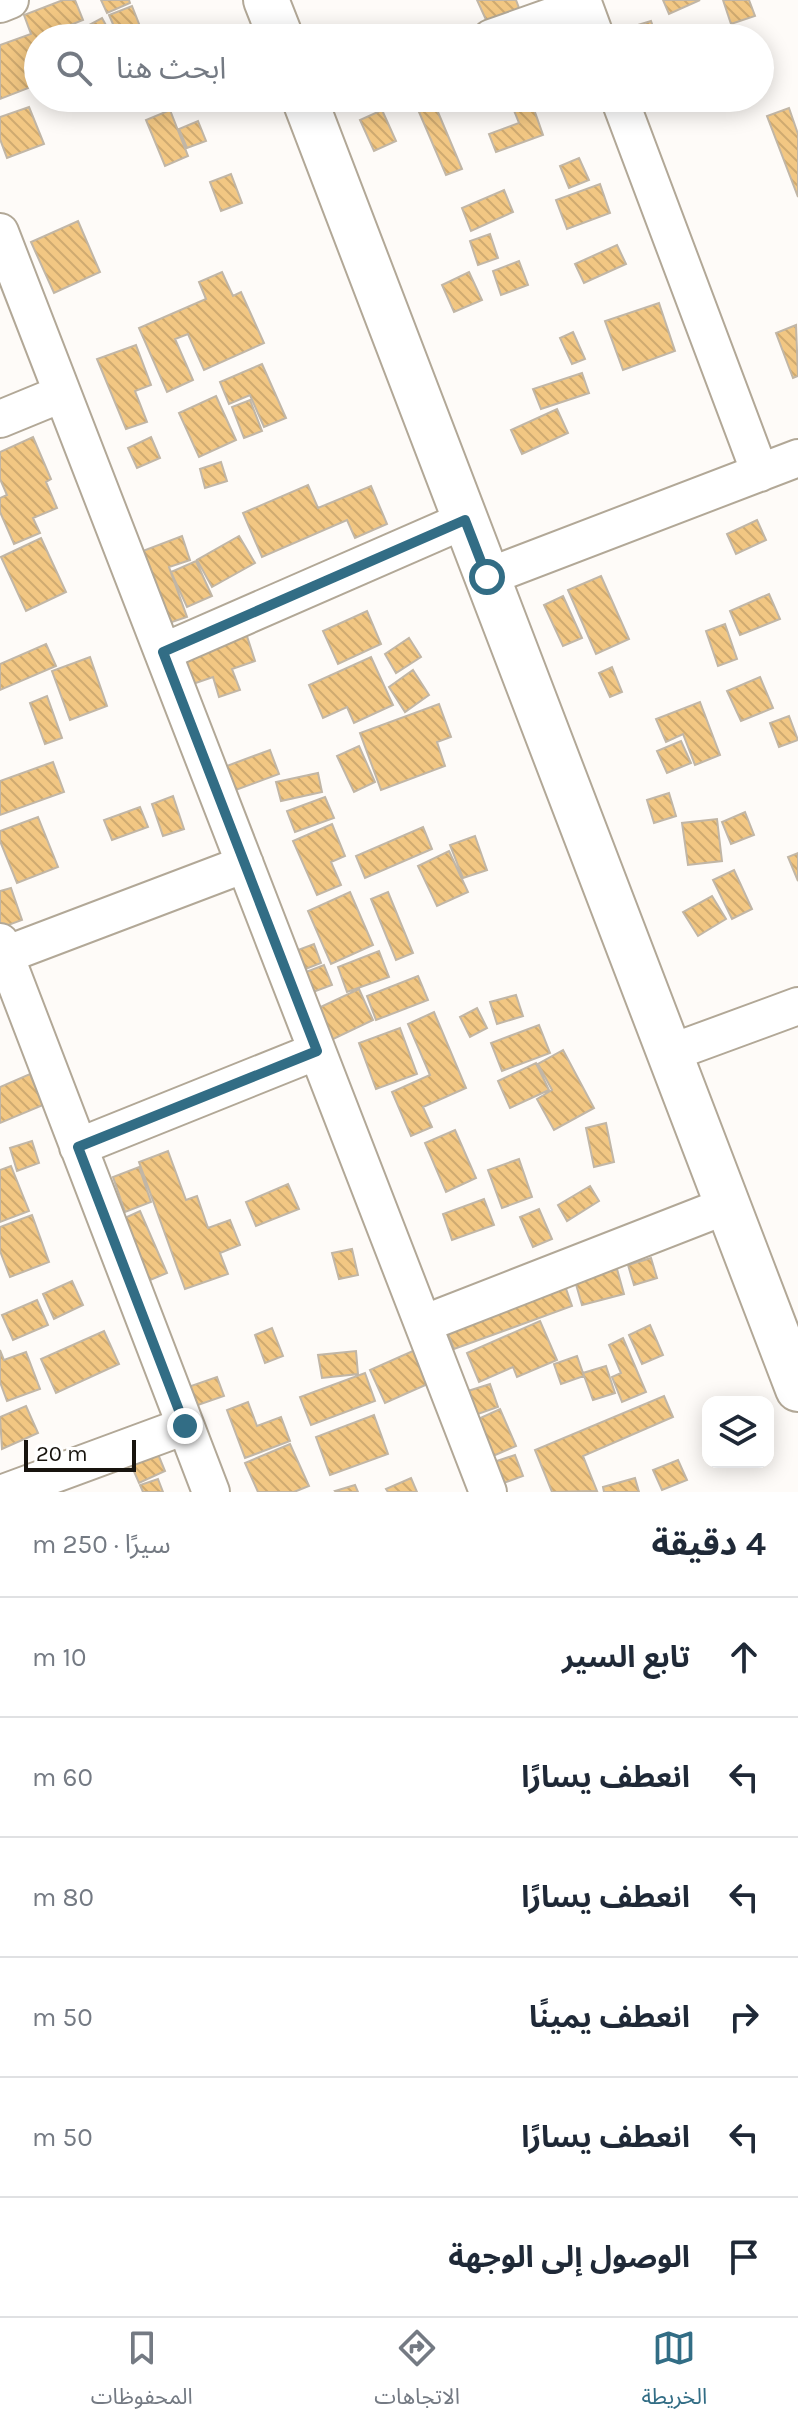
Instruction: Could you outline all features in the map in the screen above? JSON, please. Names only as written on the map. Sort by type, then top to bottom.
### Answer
[{"type":"street","points":[[0,4],[10,0]]},
{"type":"street","points":[[266,0],[275,24]]},
{"type":"street","points":[[548,24],[588,14]]},
{"type":"street","points":[[314,112],[465,520],[798,1389]]},
{"type":"street","points":[[624,112],[760,473]]},
{"type":"street","points":[[0,232],[488,1492]]},
{"type":"street","points":[[0,419],[61,394]]},
{"type":"street","points":[[487,577],[797,461]]},
{"type":"street","points":[[163,652],[465,520]]},
{"type":"street","points":[[211,1492],[2,948],[245,864]]},
{"type":"street","points":[[670,1053],[798,1006]]},
{"type":"street","points":[[78,1147],[317,1051]]},
{"type":"street","points":[[423,1324],[728,1205]]},
{"type":"street","points":[[6,1492],[185,1426]]},
{"type":"building","points":[[63,0],[75,0],[83,20],[73,24],[27,24],[24,15]]},
{"type":"building","points":[[101,0],[129,0],[130,3],[107,13]]},
{"type":"building","points":[[477,0],[516,0],[519,8],[487,22]]},
{"type":"building","points":[[663,0],[700,0],[669,14]]},
{"type":"building","points":[[723,0],[749,0],[755,16],[731,24]]},
{"type":"building","points":[[132,6],[139,24],[113,24],[109,15]]},
{"type":"building","points":[[102,18],[105,24],[91,24]]},
{"type":"building","points":[[24,36],[24,90],[0,99],[0,45]]},
{"type":"building","points":[[789,108],[798,134],[798,197],[767,116]]},
{"type":"building","points":[[24,109],[24,112],[31,112],[44,144],[7,158],[0,139],[0,117]]},
{"type":"building","points":[[171,112],[188,156],[165,166],[146,120]]},
{"type":"building","points":[[383,112],[396,141],[374,151],[360,120]]},
{"type":"building","points":[[419,112],[438,112],[462,169],[446,175]]},
{"type":"building","points":[[515,112],[535,112],[543,135],[496,152],[489,134],[519,123]]},
{"type":"building","points":[[198,121],[206,141],[187,148],[179,129]]},
{"type":"building","points":[[579,158],[589,180],[569,188],[560,166]]},
{"type":"building","points":[[231,174],[242,203],[221,211],[210,182]]},
{"type":"building","points":[[600,184],[610,213],[567,229],[556,200]]},
{"type":"building","points":[[504,190],[513,212],[471,231],[462,208]]},
{"type":"building","points":[[78,221],[100,272],[54,293],[31,242]]},
{"type":"building","points":[[490,234],[498,258],[478,265],[470,241]]},
{"type":"building","points":[[617,245],[626,264],[584,283],[575,264]]},
{"type":"building","points":[[519,261],[528,285],[501,295],[493,271]]},
{"type":"building","points":[[222,272],[233,296],[241,292],[264,343],[204,370],[188,334],[175,339],[193,380],[167,392],[139,328],[206,299],[199,282]]},
{"type":"building","points":[[469,272],[482,300],[454,312],[442,285]]},
{"type":"building","points":[[659,303],[675,351],[623,370],[605,321]]},
{"type":"building","points":[[796,325],[798,376],[793,378],[776,333]]},
{"type":"building","points":[[573,332],[585,359],[572,364],[560,338]]},
{"type":"building","points":[[136,345],[151,385],[135,391],[147,422],[126,429],[97,359]]},
{"type":"building","points":[[262,364],[286,418],[264,427],[250,395],[229,404],[220,382]]},
{"type":"building","points":[[582,373],[589,393],[541,409],[533,389]]},
{"type":"building","points":[[216,396],[236,440],[199,457],[179,413]]},
{"type":"building","points":[[250,400],[262,431],[244,438],[232,407]]},
{"type":"building","points":[[557,409],[568,433],[522,454],[511,430]]},
{"type":"building","points":[[33,437],[51,479],[46,482],[57,508],[33,518],[40,533],[14,544],[0,512],[0,498],[7,495],[0,479],[0,452]]},
{"type":"building","points":[[151,437],[160,458],[137,468],[128,448]]},
{"type":"building","points":[[221,462],[227,481],[205,488],[200,469]]},
{"type":"building","points":[[308,485],[318,508],[371,486],[387,524],[355,538],[347,520],[262,557],[243,513]]},
{"type":"building","points":[[757,520],[766,540],[736,554],[727,534]]},
{"type":"building","points":[[182,536],[190,560],[169,567],[187,617],[166,624],[140,552]]},
{"type":"building","points":[[239,536],[255,563],[212,587],[197,560]]},
{"type":"building","points":[[41,538],[66,592],[26,611],[1,557]]},
{"type":"building","points":[[196,561],[212,596],[187,607],[171,572]]},
{"type":"building","points":[[601,576],[629,639],[596,654],[568,590]]},
{"type":"building","points":[[769,594],[780,619],[740,635],[730,611]]},
{"type":"building","points":[[563,596],[582,638],[563,646],[544,605]]},
{"type":"building","points":[[367,611],[381,644],[338,664],[323,631]]},
{"type":"building","points":[[725,624],[737,659],[718,666],[706,631]]},
{"type":"building","points":[[246,633],[255,661],[232,669],[240,690],[219,697],[213,677],[190,685],[180,656]]},
{"type":"building","points":[[409,638],[421,657],[396,673],[385,654]]},
{"type":"building","points":[[46,644],[56,666],[0,690],[0,664]]},
{"type":"building","points":[[90,657],[107,706],[70,720],[52,671]]},
{"type":"building","points":[[371,657],[393,705],[354,723],[347,707],[323,718],[309,685]]},
{"type":"building","points":[[612,667],[622,692],[610,697],[599,673]]},
{"type":"building","points":[[413,670],[429,695],[405,712],[389,687]]},
{"type":"building","points":[[760,677],[773,708],[741,721],[727,691]]},
{"type":"building","points":[[47,696],[62,738],[45,744],[30,703]]},
{"type":"building","points":[[700,702],[720,755],[695,765],[683,734],[666,742],[656,719]]},
{"type":"building","points":[[439,704],[451,737],[437,742],[445,766],[381,790],[360,733]]},
{"type":"building","points":[[789,716],[798,740],[779,747],[770,723]]},
{"type":"building","points":[[681,741],[691,763],[667,773],[657,751]]},
{"type":"building","points":[[359,746],[375,782],[354,792],[337,756]]},
{"type":"building","points":[[270,750],[279,774],[233,791],[224,767]]},
{"type":"building","points":[[53,762],[64,792],[0,815],[0,781]]},
{"type":"building","points":[[318,773],[322,792],[281,801],[276,782]]},
{"type":"building","points":[[669,793],[676,816],[654,823],[647,800]]},
{"type":"building","points":[[173,796],[184,829],[163,836],[152,804]]},
{"type":"building","points":[[325,797],[334,818],[295,832],[287,811]]},
{"type":"building","points":[[140,807],[148,827],[112,840],[104,820]]},
{"type":"building","points":[[745,812],[754,835],[731,844],[722,822]]},
{"type":"building","points":[[38,817],[58,867],[17,883],[0,841],[0,831]]},
{"type":"building","points":[[717,819],[722,861],[688,865],[682,823]]},
{"type":"building","points":[[332,824],[345,856],[331,862],[341,885],[317,895],[293,841]]},
{"type":"building","points":[[423,827],[432,849],[365,878],[356,856]]},
{"type":"building","points":[[475,836],[487,870],[463,878],[450,845]]},
{"type":"building","points":[[449,851],[468,892],[437,906],[418,866]]},
{"type":"building","points":[[798,853],[798,881],[788,857]]},
{"type":"building","points":[[734,870],[752,909],[732,919],[713,880]]},
{"type":"building","points":[[11,888],[22,920],[0,928],[0,891]]},
{"type":"building","points":[[350,892],[373,945],[331,964],[308,911]]},
{"type":"building","points":[[388,892],[413,953],[396,960],[371,899]]},
{"type":"building","points":[[712,896],[726,919],[698,936],[683,912]]},
{"type":"building","points":[[314,944],[321,963],[298,972],[290,953]]},
{"type":"building","points":[[379,951],[389,977],[347,992],[338,967]]},
{"type":"building","points":[[324,965],[332,985],[305,995],[298,975]]},
{"type":"building","points":[[418,976],[428,1000],[376,1020],[367,996]]},
{"type":"building","points":[[359,989],[373,1020],[327,1042],[312,1011]]},
{"type":"building","points":[[516,995],[523,1016],[497,1024],[490,1002]]},
{"type":"building","points":[[477,1008],[487,1028],[470,1037],[460,1017]]},
{"type":"building","points":[[434,1012],[466,1088],[423,1107],[432,1127],[411,1136],[392,1092],[430,1075],[408,1024]]},
{"type":"building","points":[[539,1025],[550,1053],[502,1071],[491,1043]]},
{"type":"building","points":[[400,1028],[417,1074],[376,1089],[359,1043]]},
{"type":"building","points":[[563,1050],[594,1108],[554,1130],[537,1099],[552,1090],[538,1064]]},
{"type":"building","points":[[536,1063],[549,1090],[510,1108],[498,1081]]},
{"type":"building","points":[[30,1074],[43,1105],[0,1123],[0,1087]]},
{"type":"building","points":[[606,1123],[614,1162],[594,1167],[586,1128]]},
{"type":"building","points":[[455,1130],[476,1178],[446,1192],[425,1143]]},
{"type":"building","points":[[32,1141],[39,1163],[17,1171],[10,1148]]},
{"type":"building","points":[[168,1151],[186,1200],[197,1196],[208,1228],[230,1220],[240,1245],[220,1253],[228,1274],[185,1289],[139,1162]]},
{"type":"building","points":[[519,1159],[532,1197],[502,1208],[488,1170]]},
{"type":"building","points":[[11,1166],[29,1211],[0,1222],[0,1170]]},
{"type":"building","points":[[139,1167],[151,1202],[125,1212],[113,1177]]},
{"type":"building","points":[[288,1184],[299,1209],[256,1226],[246,1202]]},
{"type":"building","points":[[590,1186],[599,1201],[567,1221],[558,1205]]},
{"type":"building","points":[[484,1199],[494,1225],[452,1240],[443,1214]]},
{"type":"building","points":[[539,1209],[552,1239],[533,1247],[520,1217]]},
{"type":"building","points":[[140,1211],[167,1273],[143,1283],[116,1222]]},
{"type":"building","points":[[32,1215],[49,1262],[10,1277],[0,1251],[0,1227]]},
{"type":"building","points":[[352,1249],[358,1275],[339,1279],[332,1253]]},
{"type":"building","points":[[651,1258],[657,1278],[634,1285],[628,1265]]},
{"type":"building","points":[[617,1269],[624,1294],[582,1305],[575,1281]]},
{"type":"building","points":[[563,1280],[572,1306],[454,1349],[444,1323]]},
{"type":"building","points":[[72,1281],[83,1305],[54,1319],[43,1294]]},
{"type":"building","points":[[37,1300],[48,1325],[13,1340],[2,1315]]},
{"type":"building","points":[[540,1321],[557,1360],[517,1377],[513,1367],[479,1382],[467,1353]]},
{"type":"building","points":[[650,1325],[663,1355],[642,1364],[629,1335]]},
{"type":"building","points":[[272,1328],[283,1356],[265,1363],[255,1335]]},
{"type":"building","points":[[104,1331],[119,1364],[56,1393],[41,1359]]},
{"type":"building","points":[[623,1338],[646,1392],[622,1402],[612,1377],[621,1373],[609,1345]]},
{"type":"building","points":[[0,1350],[4,1360],[26,1352],[40,1389],[7,1401],[0,1382]]},
{"type":"building","points":[[415,1350],[430,1383],[385,1403],[370,1370]]},
{"type":"building","points":[[356,1351],[358,1374],[322,1378],[318,1355]]},
{"type":"building","points":[[577,1356],[584,1376],[561,1384],[554,1364]]},
{"type":"building","points":[[606,1366],[615,1393],[593,1400],[583,1373]]},
{"type":"building","points":[[365,1373],[375,1401],[311,1425],[300,1397]]},
{"type":"building","points":[[217,1377],[224,1396],[195,1406],[188,1387]]},
{"type":"building","points":[[490,1384],[498,1407],[475,1415],[468,1391]]},
{"type":"building","points":[[664,1396],[673,1417],[583,1456],[597,1491],[552,1492],[535,1450]]},
{"type":"building","points":[[248,1402],[257,1426],[281,1417],[290,1441],[245,1458],[227,1410]]},
{"type":"building","points":[[26,1406],[38,1433],[2,1449],[0,1417]]},
{"type":"building","points":[[500,1409],[516,1446],[493,1456],[476,1420]]},
{"type":"building","points":[[374,1415],[388,1454],[330,1475],[316,1437]]},
{"type":"building","points":[[153,1442],[165,1471],[139,1483],[126,1453]]},
{"type":"building","points":[[290,1444],[309,1486],[294,1492],[258,1492],[245,1463]]},
{"type":"building","points":[[515,1455],[523,1476],[498,1485],[491,1463]]},
{"type":"building","points":[[678,1460],[687,1480],[662,1490],[653,1470]]},
{"type":"building","points":[[411,1478],[417,1492],[388,1492],[386,1489]]},
{"type":"building","points":[[635,1478],[639,1492],[604,1492],[603,1487]]},
{"type":"building","points":[[158,1479],[163,1492],[143,1492],[140,1485]]},
{"type":"building","points":[[355,1485],[358,1492],[335,1491]]},
{"type":"route","points":[[185,1426],[78,1147],[317,1051],[163,652],[465,520],[487,577]]}]
